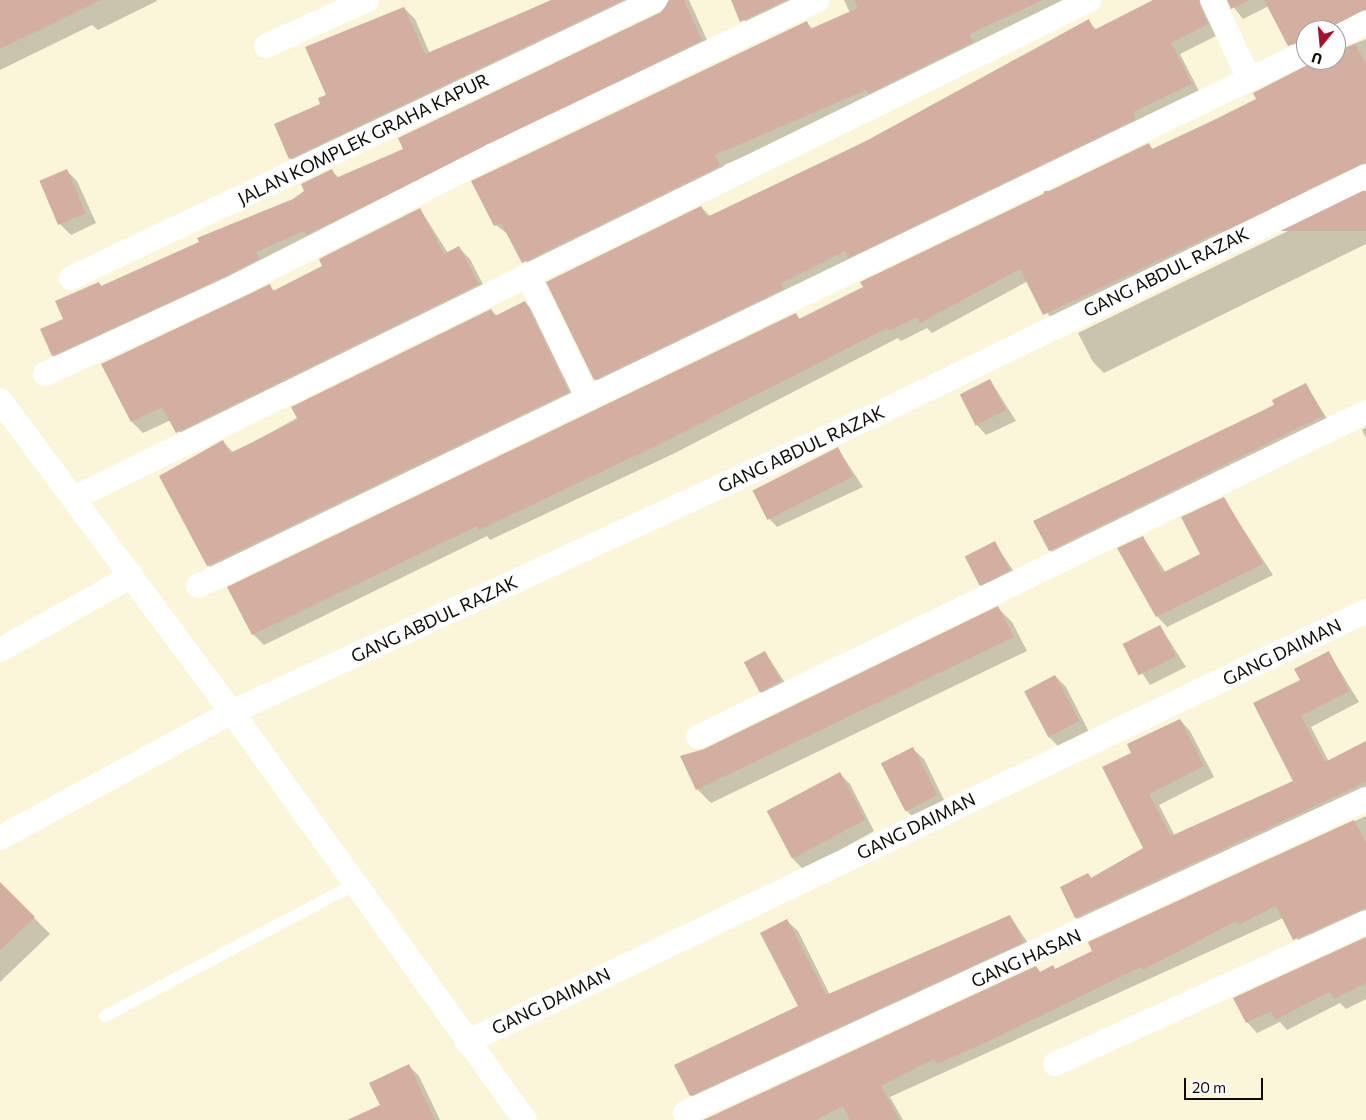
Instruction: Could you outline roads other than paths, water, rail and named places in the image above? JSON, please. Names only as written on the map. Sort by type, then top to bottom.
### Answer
[{"type":"street","points":[[266,46],[367,0]]},
{"type":"street","name":"JALAN KOMPLEK GRAHA KAPUR","points":[[71,278],[655,0]]},
{"type":"street","points":[[45,374],[228,290],[491,156],[818,0]]},
{"type":"street","points":[[74,498],[1090,0]]},
{"type":"street","points":[[1212,0],[1249,79]]},
{"type":"street","points":[[1346,33],[1366,23]]},
{"type":"street","points":[[198,586],[588,400],[1296,57]]},
{"type":"street","name":"GANG ABDUL RAZAK","points":[[0,838],[232,712],[873,416],[1366,176]]},
{"type":"street","points":[[528,276],[588,400]]},
{"type":"street","points":[[0,400],[232,712],[352,885],[525,1120]]},
{"type":"street","points":[[698,737],[1366,412]]},
{"type":"street","points":[[0,650],[132,576]]},
{"type":"street","name":"GANG DAIMAN","points":[[466,1042],[1366,611]]},
{"type":"street","name":"GANG HASAN","points":[[685,1113],[1366,799]]},
{"type":"street","points":[[1055,1064],[1366,922]]},
{"type":"lane","points":[[105,1016],[352,885]]}]
